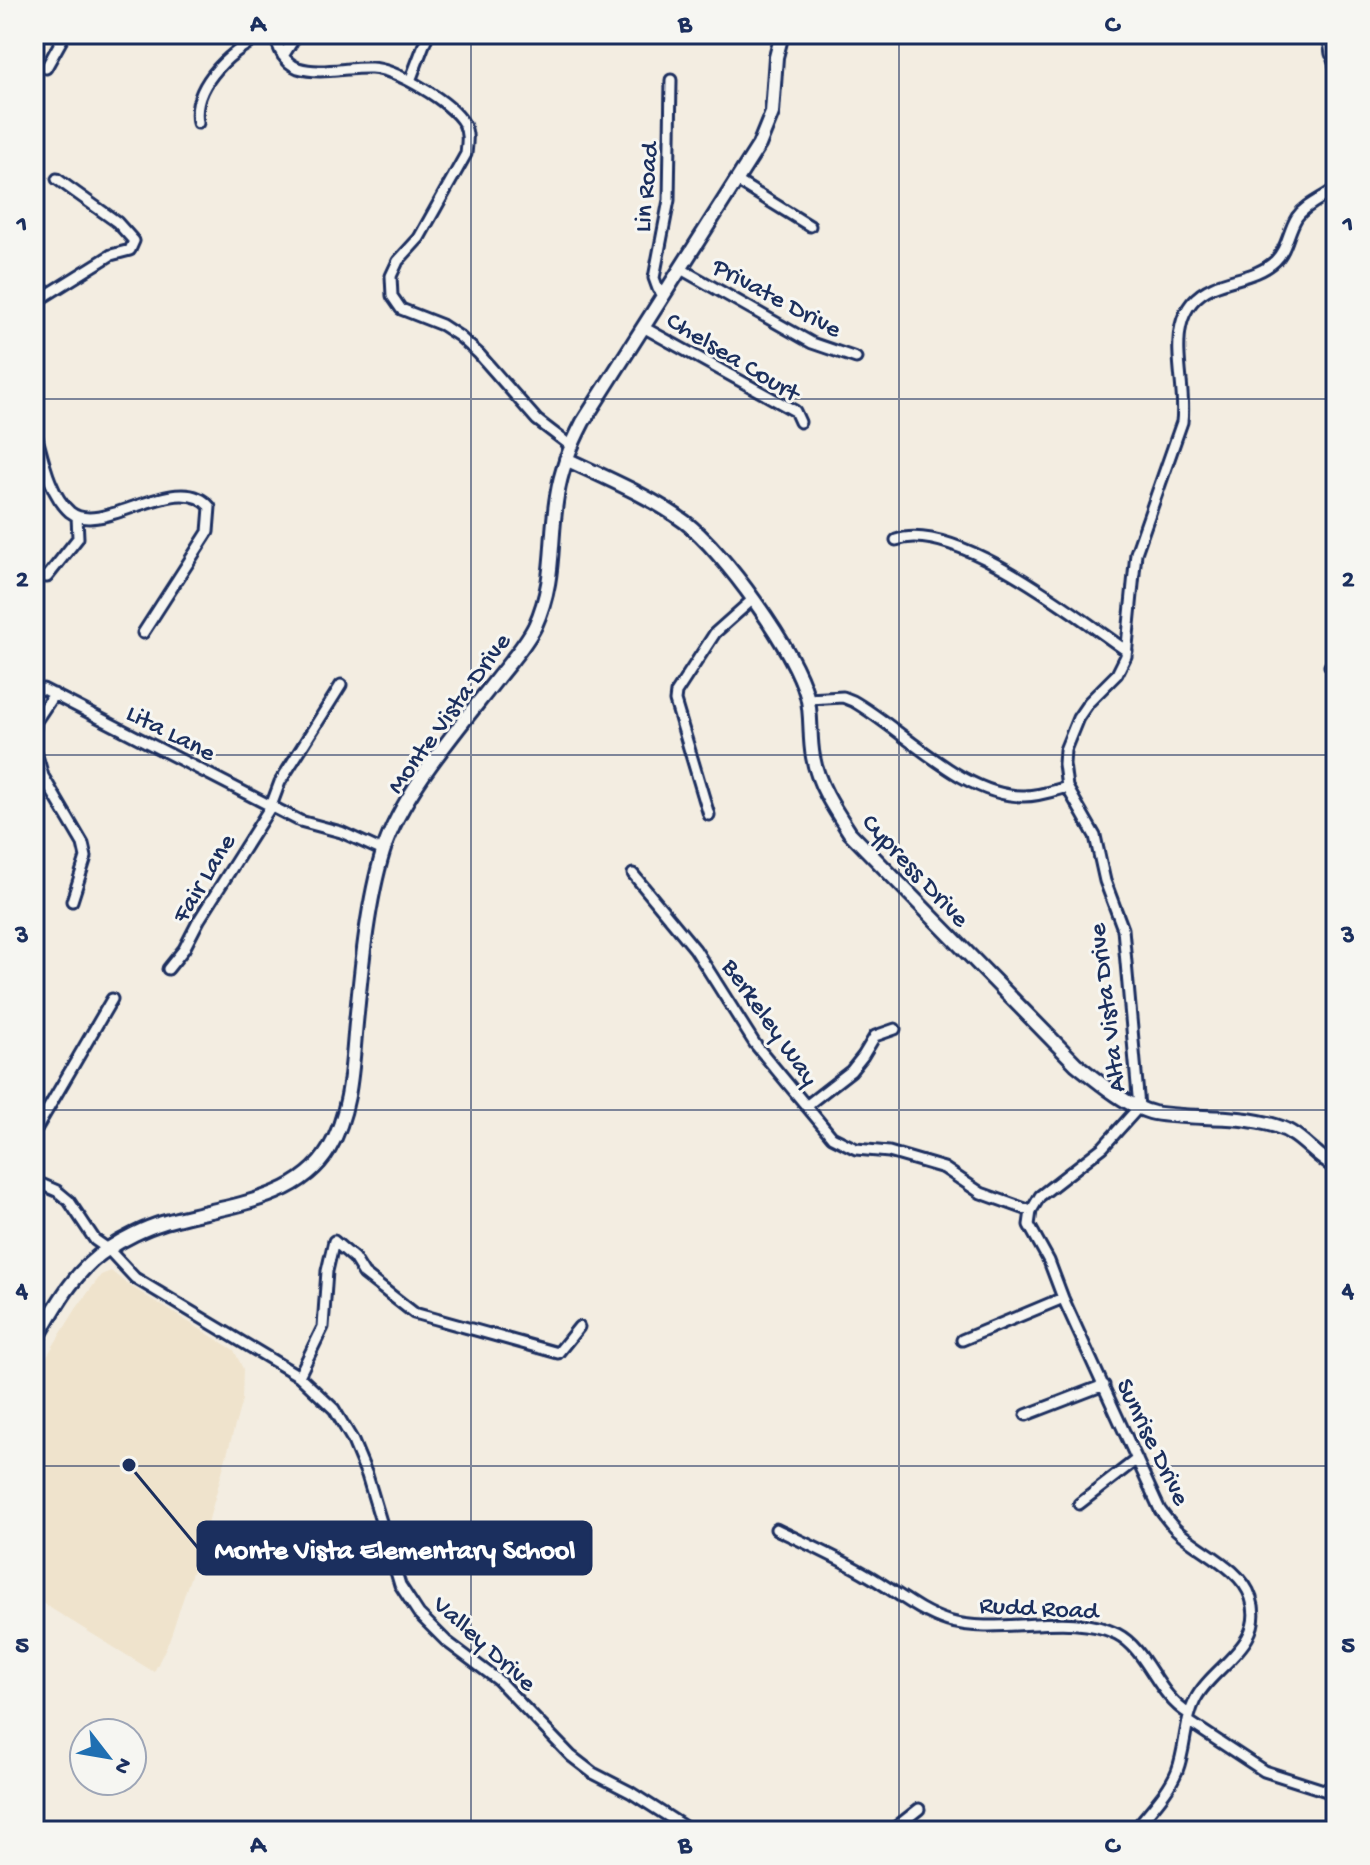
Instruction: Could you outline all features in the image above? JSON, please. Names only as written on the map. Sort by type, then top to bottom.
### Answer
[{"type":"main road","name":"Monte Vista Drive","points":[[34,1344],[60,1299],[82,1271],[108,1249],[159,1224],[266,1195],[294,1184],[318,1165],[329,1151],[345,1111],[370,922],[383,851],[416,788],[530,636],[537,622],[552,571],[557,496],[571,446],[583,422],[737,181],[768,126],[772,113],[776,57],[782,34]]},
{"type":"main road","name":"Cypress Drive","points":[[566,459],[661,507],[687,524],[708,544],[781,639],[796,669],[808,699],[813,757],[818,775],[831,804],[850,833],[1076,1064],[1139,1107]]},
{"type":"main road","name":"Alta Vista Drive","points":[[1139,1107],[1153,1113],[1230,1117],[1280,1126],[1336,1167]]},
{"type":"street","points":[[46,68],[65,34]]},
{"type":"street","points":[[198,123],[195,108],[204,88],[239,48],[268,34]]},
{"type":"street","points":[[275,34],[283,56],[295,67],[308,70],[372,68],[389,71],[410,81],[449,108],[465,126],[468,139],[461,166],[419,238],[398,261],[391,276],[392,296],[401,309],[442,325],[459,336],[479,354],[537,420],[571,446]]},
{"type":"street","points":[[283,56],[297,34]]},
{"type":"street","points":[[410,81],[428,34]]},
{"type":"street","points":[[1328,34],[1333,61]]},
{"type":"street","name":"Lin Road","points":[[664,294],[658,289],[654,278],[669,200],[671,80]]},
{"type":"street","points":[[34,303],[111,255],[130,250],[134,241],[117,222],[57,179]]},
{"type":"street","points":[[737,181],[810,226]]},
{"type":"street","points":[[808,699],[843,697],[853,701],[983,789],[1026,796],[1067,787],[1064,764],[1070,734],[1084,708],[1117,674],[1127,651],[1136,553],[1182,422],[1178,346],[1179,332],[1186,314],[1194,301],[1209,289],[1260,271],[1275,262],[1299,214],[1336,188]]},
{"type":"street","name":"Private Drive","points":[[681,269],[812,343],[856,358]]},
{"type":"street","name":"Chelsea Court","points":[[643,327],[795,411],[800,422]]},
{"type":"street","points":[[34,427],[56,495],[77,516],[121,511],[174,495],[197,496],[210,507],[208,532],[143,633]]},
{"type":"street","points":[[34,575],[47,577],[72,547],[78,538],[77,516]]},
{"type":"street","points":[[896,540],[926,537],[1005,568],[1127,651]]},
{"type":"street","points":[[709,815],[675,701],[676,693],[715,633],[752,600]]},
{"type":"street","points":[[271,806],[280,782],[341,685]]},
{"type":"street","name":"Lita Lane","points":[[43,689],[300,821],[341,832],[383,851]]},
{"type":"street","points":[[34,734],[36,721],[54,694]]},
{"type":"street","points":[[34,745],[48,786],[83,844],[86,857],[72,901]]},
{"type":"street","name":"Alta Vista Drive","points":[[1067,787],[1095,836],[1105,881],[1123,929],[1139,1107]]},
{"type":"street","name":"Fair Lane","points":[[168,969],[184,949],[271,806]]},
{"type":"street","name":"Berkeley Way","points":[[633,874],[695,949],[755,1044],[832,1137],[856,1149],[889,1152],[944,1168],[981,1193],[1031,1211]]},
{"type":"street","points":[[34,1133],[112,999]]},
{"type":"street","points":[[806,1106],[851,1071],[875,1036],[895,1029]]},
{"type":"street","points":[[1031,1211],[1040,1196],[1103,1147],[1139,1107]]},
{"type":"street","name":"Valley Drive","points":[[34,1181],[57,1191],[69,1201],[95,1240],[108,1249],[135,1278],[299,1376],[334,1409],[352,1439],[367,1475],[400,1585],[419,1614],[446,1641],[498,1680],[571,1756],[593,1773],[633,1793],[691,1831]]},
{"type":"street","name":"Sunrise Drive","points":[[1031,1211],[1029,1225],[1049,1261],[1160,1510],[1176,1531],[1237,1575],[1251,1598],[1254,1622],[1248,1637],[1197,1696],[1188,1718],[1175,1775],[1134,1831]]},
{"type":"street","points":[[299,1376],[323,1327],[327,1271],[334,1241],[354,1258],[364,1274],[414,1313],[558,1353],[579,1327]]},
{"type":"street","points":[[962,1340],[1063,1298]]},
{"type":"street","points":[[1026,1415],[1104,1385]]},
{"type":"street","points":[[1079,1504],[1137,1459]]},
{"type":"street","name":"Rudd Road","points":[[776,1529],[868,1575],[926,1612],[948,1621],[976,1626],[1082,1624],[1114,1632],[1130,1642],[1163,1691],[1188,1718],[1264,1771],[1336,1794]]},
{"type":"street","points":[[891,1831],[919,1809]]},
{"type":"shaded area","points":[[111,1271],[234,1350],[243,1369],[242,1400],[206,1530],[169,1641],[154,1672],[34,1598],[34,1377],[76,1309],[101,1275]]},
{"type":"place","name":"Monte Vista Elementary School","points":[[129,1465]]}]
